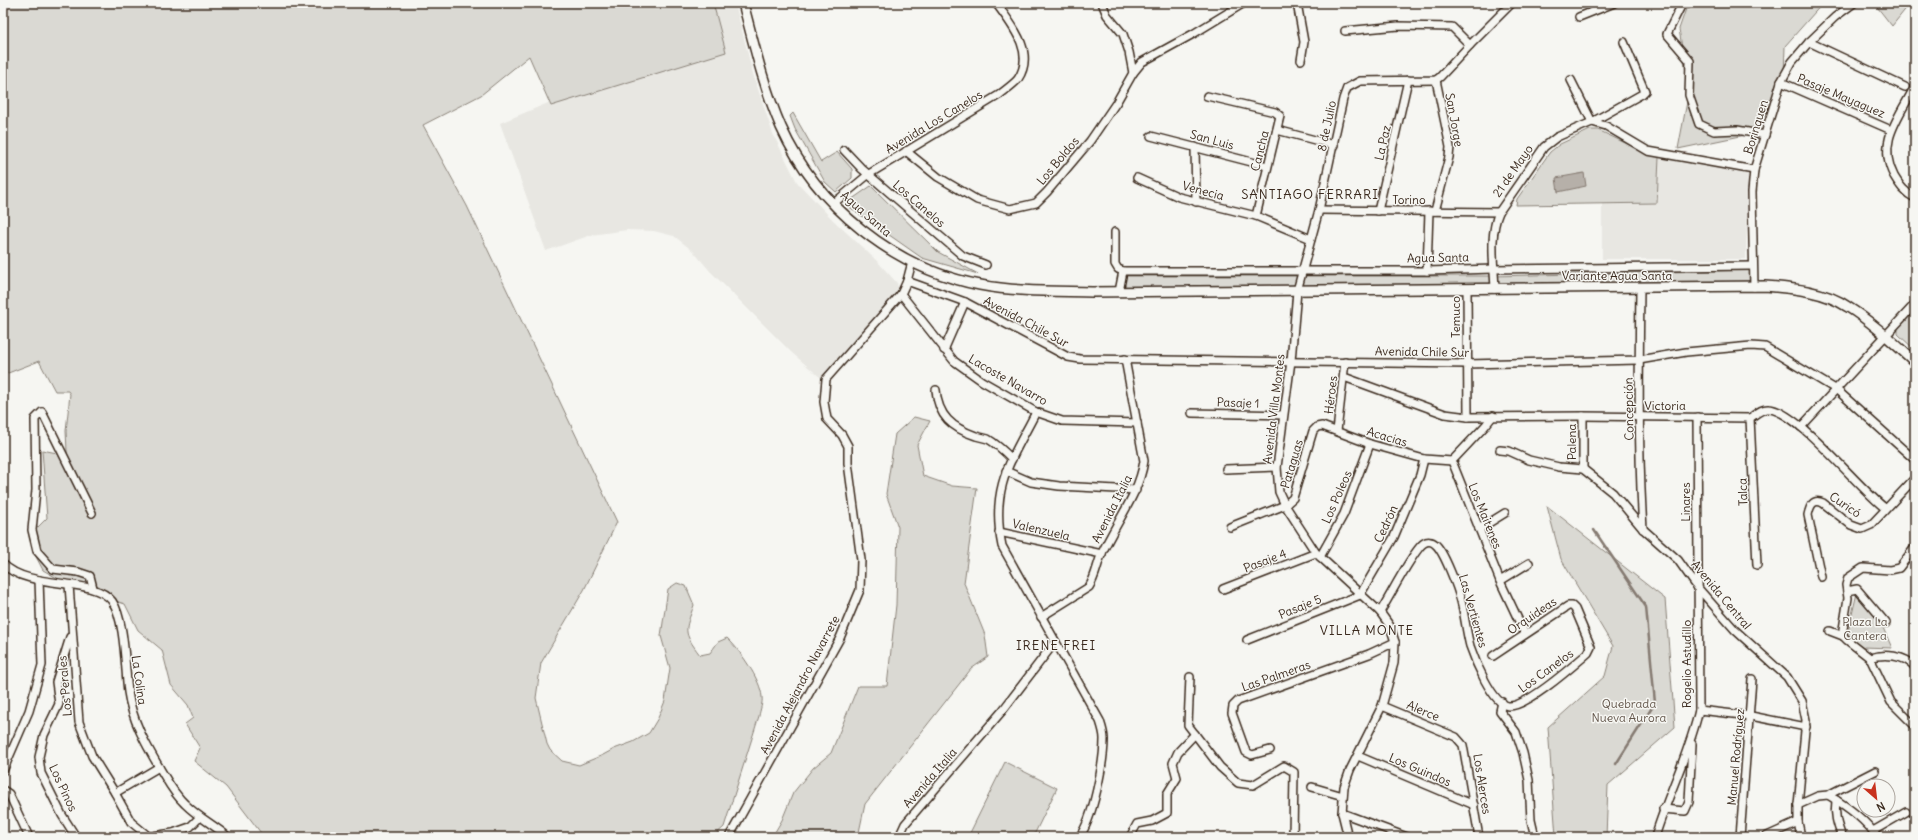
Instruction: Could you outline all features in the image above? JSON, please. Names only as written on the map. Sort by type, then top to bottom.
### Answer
[{"type":"main road","name":"Agua Santa","points":[[743,3],[769,96],[782,129],[805,169],[834,203],[865,232],[888,249],[912,262],[964,282],[1002,288],[1040,291],[1297,291]]},
{"type":"main road","name":"Variante Agua Santa","points":[[1297,291],[1754,286],[1795,289],[1838,302],[1848,307],[1886,336],[1915,362]]},
{"type":"street","name":"Avenida Los Canelos","points":[[834,203],[869,174],[999,95],[1018,79],[1025,55],[1024,46],[996,3]]},
{"type":"street","points":[[1102,3],[1107,15],[1123,34],[1129,52],[1132,73]]},
{"type":"street","name":"Los Boldos","points":[[906,152],[938,177],[977,200],[1010,209],[1036,203],[1090,141],[1116,103],[1132,73],[1142,62],[1193,34],[1244,3]]},
{"type":"street","points":[[1297,3],[1304,42],[1301,60]]},
{"type":"street","points":[[1436,80],[1446,72],[1470,44],[1512,3]]},
{"type":"street","points":[[1579,17],[1614,3]]},
{"type":"street","points":[[1688,3],[1681,6],[1667,34],[1690,61],[1689,95],[1699,124],[1714,131],[1737,130],[1765,136]]},
{"type":"street","name":"Borinquen","points":[[1754,286],[1752,192],[1754,170],[1781,82],[1792,62],[1810,42],[1835,17],[1854,3]]},
{"type":"street","points":[[1345,31],[1398,26],[1452,27],[1470,44]]},
{"type":"street","name":"21 de Mayo","points":[[1495,289],[1494,223],[1499,212],[1544,147],[1557,138],[1592,122],[1642,94],[1644,91],[1624,42]]},
{"type":"street","points":[[1810,42],[1905,87]]},
{"type":"street","name":"La Paz","points":[[1378,211],[1408,80]]},
{"type":"street","name":"8 de Julio","points":[[1297,291],[1319,210],[1343,99],[1347,88],[1360,81],[1436,80]]},
{"type":"street","name":"San Jorge","points":[[1427,271],[1432,211],[1449,157],[1450,147],[1436,80]]},
{"type":"street","points":[[1571,80],[1592,122],[1606,126],[1648,151],[1754,170]]},
{"type":"street","name":"Pasaje Mayaguez","points":[[1781,82],[1891,130]]},
{"type":"street","points":[[1915,86],[1891,130],[1888,145],[1888,158],[1892,172],[1900,187],[1915,198]]},
{"type":"street","name":"Cancha","points":[[1207,96],[1275,112],[1280,116],[1256,216]]},
{"type":"street","points":[[1276,130],[1334,144]]},
{"type":"street","name":"San Luis","points":[[1151,136],[1267,166]]},
{"type":"street","points":[[1196,147],[1196,202]]},
{"type":"street","name":"Los Canelos","points":[[844,150],[869,174],[963,256],[986,265]]},
{"type":"street","name":"Venecia","points":[[1137,178],[1164,191],[1196,202],[1256,216],[1311,239]]},
{"type":"street","name":"Torino","points":[[1319,210],[1499,212]]},
{"type":"street","points":[[1115,232],[1115,264],[1118,269],[1123,271],[1119,292]]},
{"type":"street","name":"Avenida Alejandro Navarrete","points":[[729,837],[840,638],[860,590],[861,560],[848,463],[848,446],[842,435],[827,419],[824,402],[826,380],[901,294],[907,281],[912,262]]},
{"type":"street","name":"Agua Santa","points":[[1123,271],[1427,271],[1753,266]]},
{"type":"street","name":"Avenida Chile Sur","points":[[907,281],[964,302],[1068,357],[1080,359],[1467,364],[1639,360],[1686,352],[1751,346],[1766,347],[1837,390],[1915,460]]},
{"type":"street","name":"Concepción","points":[[1640,288],[1639,360],[1643,529]]},
{"type":"street","name":"Temuco","points":[[1467,289],[1468,417]]},
{"type":"street","name":"Avenida Villa Montes","points":[[1297,291],[1291,361],[1277,468],[1279,492],[1284,506],[1318,555],[1380,612],[1390,626],[1395,642],[1394,663],[1382,706],[1347,778],[1343,796],[1342,813],[1348,837]]},
{"type":"street","name":"Lacoste Navarro","points":[[901,294],[944,350],[954,360],[982,381],[1036,412],[1062,421],[1137,423]]},
{"type":"street","points":[[944,350],[964,302]]},
{"type":"street","points":[[1801,427],[1837,390],[1915,304]]},
{"type":"street","name":"Avenida Italia","points":[[1040,617],[1089,587],[1094,579],[1102,554],[1116,524],[1136,490],[1142,476],[1144,461],[1125,359]]},
{"type":"street","name":"Héroes","points":[[1337,431],[1345,362]]},
{"type":"street","name":"Victoria","points":[[1344,377],[1445,414],[1468,417],[1583,416],[1750,418],[1764,409],[1770,409],[1778,412],[1801,427],[1844,468],[1872,498],[1885,508]]},
{"type":"street","points":[[936,390],[937,403],[940,410],[951,423],[975,436],[986,438],[1012,459]]},
{"type":"street","points":[[92,513],[42,412],[35,419],[36,490],[32,530],[38,551],[53,569],[78,572],[90,576],[93,588]]},
{"type":"street","points":[[1036,412],[1006,471],[1000,488],[998,502],[999,532],[1002,546],[1040,617],[1100,721],[1104,738],[1102,760],[1090,815],[1083,832],[1079,837]]},
{"type":"street","name":"Pasaje 1","points":[[1192,413],[1283,415]]},
{"type":"street","points":[[1452,461],[1485,426],[1492,416]]},
{"type":"street","name":"Palena","points":[[1583,416],[1583,469]]},
{"type":"street","name":"Linares","points":[[1697,417],[1698,588]]},
{"type":"street","name":"Talca","points":[[1750,418],[1757,565]]},
{"type":"street","name":"Acacias","points":[[1317,427],[1322,426],[1370,444],[1424,459],[1452,461]]},
{"type":"street","name":"Pataguas","points":[[1284,506],[1296,492],[1314,431],[1317,427]]},
{"type":"street","name":"Los Poleos","points":[[1318,555],[1344,514],[1370,444]]},
{"type":"street","points":[[1500,450],[1510,451],[1529,460],[1559,467],[1583,469]]},
{"type":"street","name":"Cedrón","points":[[1360,595],[1394,537],[1420,475],[1424,459]]},
{"type":"street","name":"Los Maitenes","points":[[1452,461],[1500,580],[1525,634]]},
{"type":"street","points":[[1226,469],[1277,468]]},
{"type":"street","name":"Avenida Central","points":[[1583,469],[1613,493],[1643,529],[1678,560],[1698,588],[1735,630],[1788,677],[1802,701],[1806,727],[1798,805],[1798,822],[1801,837]]},
{"type":"street","points":[[1006,471],[1031,482],[1059,486],[1136,490]]},
{"type":"street","points":[[1885,508],[1915,478]]},
{"type":"street","name":"Curicó","points":[[1821,577],[1808,515],[1809,507],[1814,502],[1818,501],[1823,503],[1851,525],[1862,528],[1868,527],[1885,508]]},
{"type":"street","points":[[1230,527],[1284,506]]},
{"type":"street","points":[[1479,529],[1505,513]]},
{"type":"street","name":"Valenzuela","points":[[999,532],[1102,554]]},
{"type":"street","name":"Las Vertientes","points":[[1380,612],[1423,543],[1428,541],[1434,543],[1452,577],[1461,602],[1470,646],[1478,666],[1493,694],[1502,702]]},
{"type":"street","points":[[1843,636],[1848,598],[1848,578],[1863,568],[1890,570],[1899,568],[1915,547]]},
{"type":"street","name":"Pasaje 4","points":[[1223,589],[1318,555]]},
{"type":"street","points":[[1500,580],[1529,563]]},
{"type":"street","points":[[3,564],[7,573]]},
{"type":"street","name":"La Colina","points":[[7,573],[39,580],[93,588],[107,595],[116,608],[124,644],[131,705],[142,738],[168,783],[179,798],[200,817],[228,837]]},
{"type":"street","points":[[3,771],[29,711],[42,665],[39,580]]},
{"type":"street","name":"Los Perales","points":[[69,585],[71,632],[79,722],[92,756],[116,793],[131,822],[147,836]]},
{"type":"street","name":"Rogelio Astudillo","points":[[1663,809],[1685,811],[1689,802],[1693,739],[1699,710],[1698,588]]},
{"type":"street","points":[[1847,588],[1856,589],[1886,623]]},
{"type":"street","name":"Pasaje 5","points":[[1247,640],[1360,595]]},
{"type":"street","name":"Orquideas","points":[[1493,656],[1568,606],[1575,608],[1590,640]]},
{"type":"street","points":[[1830,631],[1843,636],[1870,658],[1891,702],[1915,726]]},
{"type":"street","name":"Los Pinos","points":[[71,632],[56,682],[59,704],[44,735],[39,756],[41,772],[62,815],[76,837]]},
{"type":"street","name":"Los Canelos","points":[[1502,702],[1508,706],[1516,705],[1539,692],[1588,653],[1591,647],[1590,640]]},
{"type":"street","name":"Avenida Italia","points":[[899,837],[905,824],[1003,710],[1055,642]]},
{"type":"street","name":"Las Palmeras","points":[[1270,750],[1252,755],[1246,752],[1232,713],[1233,706],[1238,701],[1362,657],[1395,642]]},
{"type":"street","points":[[1870,658],[1888,655],[1908,660],[1915,667]]},
{"type":"street","points":[[1190,677],[1188,725],[1220,767],[1238,783],[1253,784],[1284,766],[1294,772],[1295,814],[1293,837]]},
{"type":"street","name":"Manuel Rodríguez","points":[[1740,837],[1751,716],[1752,679]]},
{"type":"street","points":[[1502,702],[1500,711],[1516,732],[1523,753],[1529,780],[1531,820],[1535,837]]},
{"type":"street","name":"Alerce","points":[[1382,706],[1456,737]]},
{"type":"street","points":[[1699,710],[1751,716],[1806,727]]},
{"type":"street","points":[[1130,837],[1137,824],[1152,821],[1167,813],[1167,794],[1177,778],[1173,763],[1178,752],[1195,734]]},
{"type":"street","name":"Los Alerces","points":[[1456,737],[1463,745],[1466,754],[1479,837]]},
{"type":"street","name":"Rogelio Astudillo","points":[[1655,837],[1663,809],[1693,739]]},
{"type":"street","name":"Los Guindos","points":[[1358,756],[1474,805]]},
{"type":"street","points":[[116,793],[159,767]]},
{"type":"street","points":[[1798,805],[1818,796],[1828,795],[1875,771]]},
{"type":"street","points":[[1312,787],[1343,796]]},
{"type":"street","points":[[3,790],[9,794],[29,837]]},
{"type":"street","points":[[1828,795],[1853,812],[1875,834],[1906,812]]},
{"type":"street","points":[[1836,800],[1835,812],[1842,837]]},
{"type":"street","points":[[1342,813],[1407,837]]},
{"type":"street","points":[[147,836],[173,833],[190,827],[200,817]]},
{"type":"street","points":[[1765,837],[1798,822]]},
{"type":"shaded area","points":[[626,3],[735,3],[753,74],[773,134],[797,182],[833,220],[877,261],[897,283],[899,290],[821,378],[791,352],[710,271],[693,251],[674,236],[654,231],[627,230],[591,235],[546,251],[500,123],[644,63]]},
{"type":"shaded area","points":[[1659,157],[1748,173],[1746,259],[1602,259],[1602,204],[1657,203]]},
{"type":"shaded area","points":[[1584,173],[1586,186],[1558,192],[1556,178]]},
{"type":"green space","points":[[3,3],[713,3],[726,52],[551,106],[529,56],[481,95],[423,125],[467,206],[617,522],[584,590],[541,663],[536,698],[547,744],[550,750],[562,761],[579,765],[633,742],[649,733],[658,718],[665,701],[670,668],[661,636],[668,589],[677,583],[686,586],[694,605],[687,626],[687,631],[690,641],[694,647],[700,655],[710,653],[718,642],[727,638],[749,665],[758,682],[762,697],[759,716],[724,827],[713,837],[264,837],[226,787],[194,761],[200,748],[185,724],[193,718],[188,705],[171,685],[162,650],[138,630],[125,604],[74,588],[43,570],[34,553],[31,540],[36,529],[47,518],[42,450],[57,453],[68,471],[66,431],[70,394],[68,391],[55,391],[39,361],[3,375]]},
{"type":"green space","points":[[1688,3],[1823,3],[1785,46],[1784,77],[1755,133],[1678,149],[1689,91],[1679,29]]},
{"type":"green space","points":[[1874,3],[1903,3],[1908,6],[1892,26]]},
{"type":"green space","points":[[793,113],[821,162],[837,152],[852,169],[852,178],[836,192],[825,182],[795,129],[790,116]]},
{"type":"green space","points":[[1590,130],[1598,130],[1642,151],[1659,157],[1657,203],[1516,205],[1517,199],[1550,152],[1560,144]]},
{"type":"green space","points":[[871,186],[938,252],[978,274],[922,258],[845,204]]},
{"type":"green space","points":[[1750,270],[1751,284],[1116,292],[1123,276],[1491,276]]},
{"type":"green space","points":[[1915,309],[1915,350],[1898,334],[1898,328]]},
{"type":"green space","points":[[914,417],[930,421],[917,445],[923,476],[952,486],[977,488],[964,583],[985,635],[988,657],[971,669],[865,804],[858,837],[772,837],[782,820],[793,793],[813,768],[831,753],[858,686],[887,686],[896,605],[898,527],[886,494],[895,434]]},
{"type":"green space","name":"Quebrada Nueva Aurora","points":[[1547,506],[1665,599],[1675,727],[1608,785],[1606,837],[1556,837],[1548,727],[1605,676],[1613,646],[1561,559]]},
{"type":"green space","name":"Plaza La Cantera","points":[[1857,593],[1880,621],[1892,648],[1863,647],[1847,636]]},
{"type":"green space","points":[[1005,762],[1057,788],[1033,837],[968,837]]},
{"type":"waterway","points":[[1594,530],[1646,607],[1655,703],[1616,764]]},
{"type":"district","name":"SANTIAGO FERRARI","points":[[1310,194]]},
{"type":"district","name":"VILLA MONTE","points":[[1367,630]]},
{"type":"district","name":"IRENE FREI","points":[[1056,645]]}]
